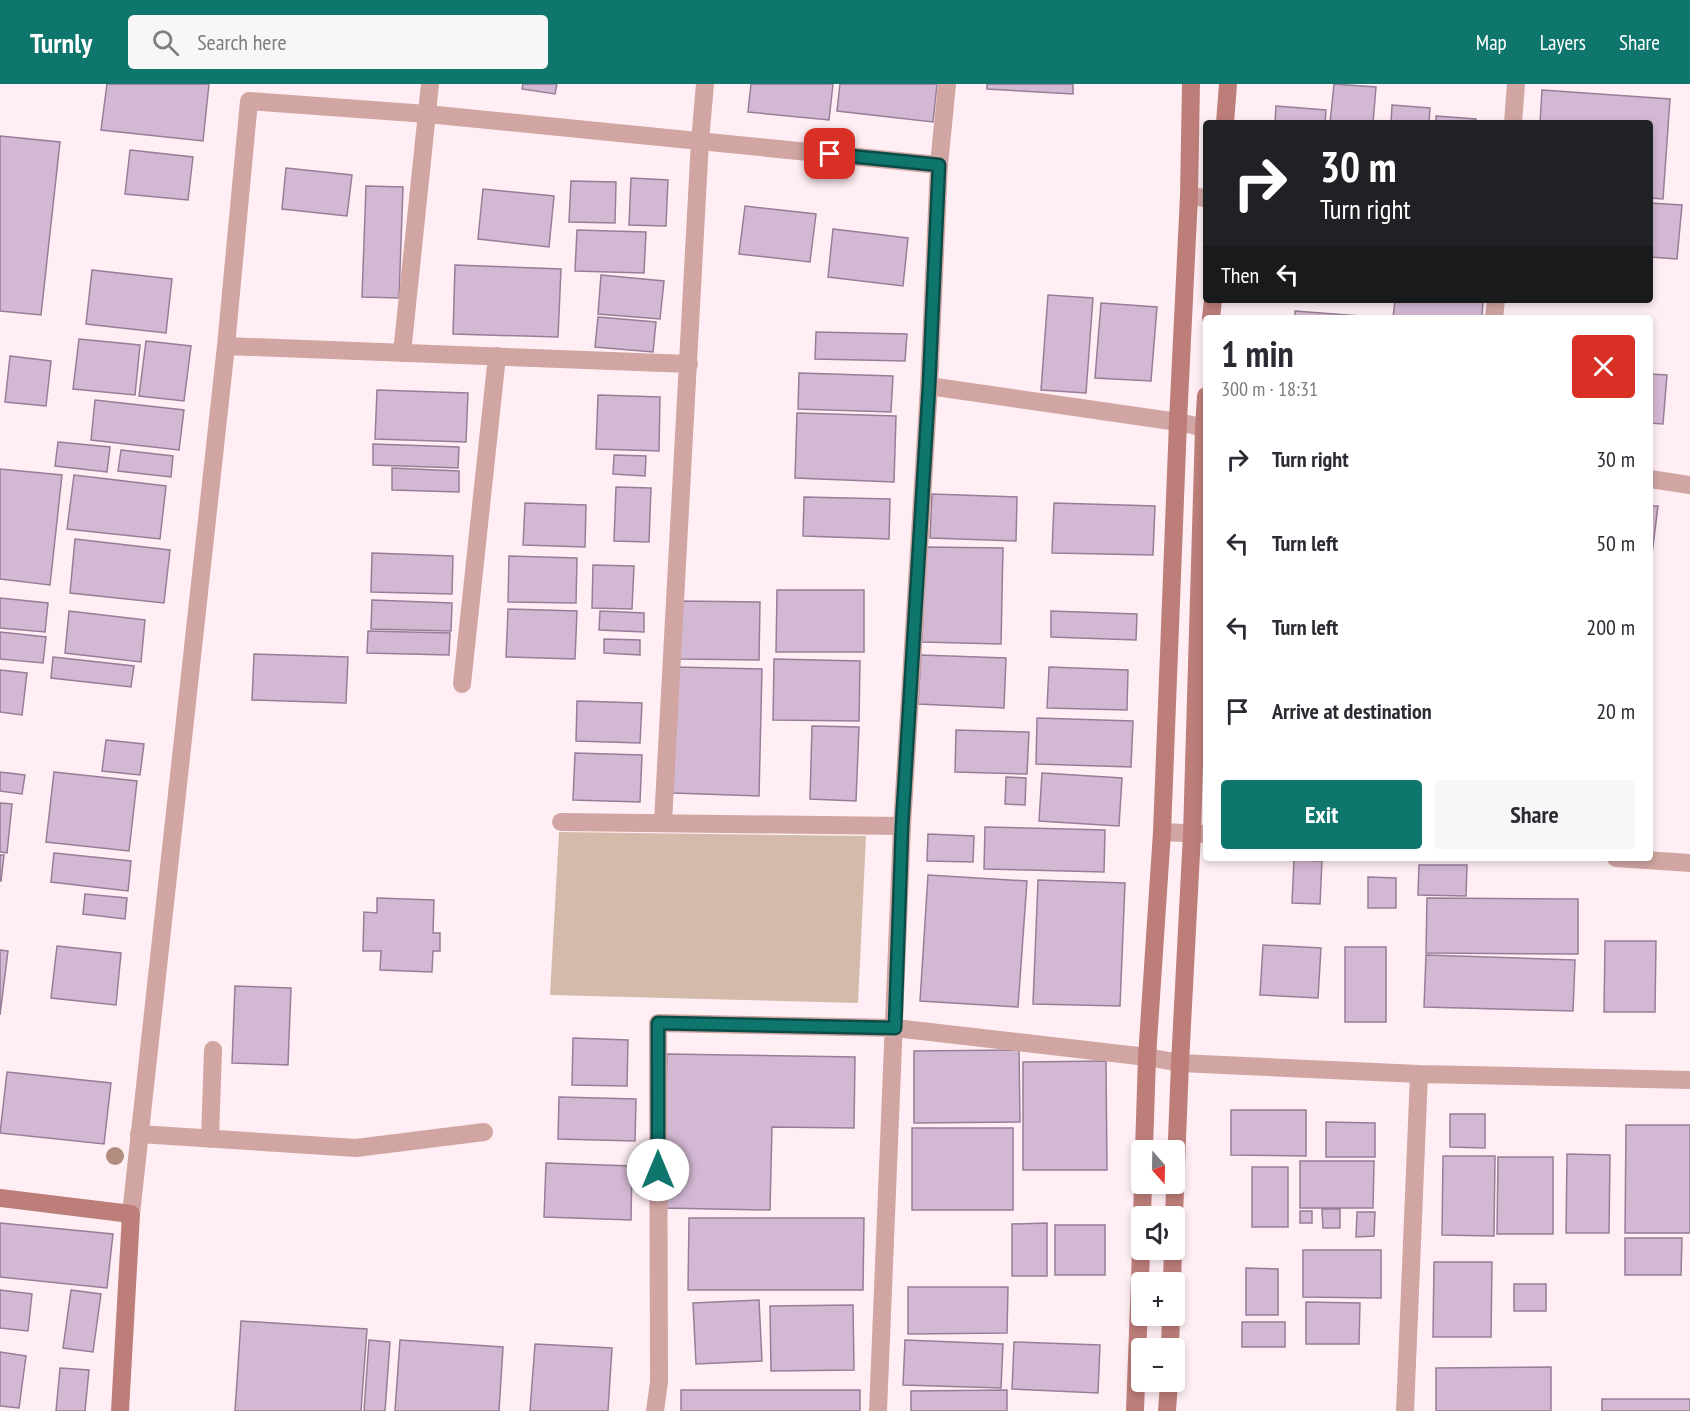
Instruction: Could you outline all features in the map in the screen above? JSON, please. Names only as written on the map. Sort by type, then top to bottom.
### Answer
[{"type":"street","points":[[402,353],[430,84]]},
{"type":"street","points":[[663,822],[705,84]]},
{"type":"street","points":[[878,1411],[902,826],[929,386],[939,165],[947,84]]},
{"type":"street","points":[[1144,1140],[1147,1057],[1162,832],[1178,422],[1198,197],[1191,84]]},
{"type":"street","points":[[1225,120],[1228,84]]},
{"type":"street","points":[[1513,120],[1516,84]]},
{"type":"street","points":[[120,1411],[130,1214],[226,346],[250,92],[427,114],[939,165]]},
{"type":"street","points":[[226,346],[689,364]]},
{"type":"street","points":[[462,684],[497,356]]},
{"type":"street","points":[[929,386],[1203,428]]},
{"type":"street","points":[[1653,478],[1690,484]]},
{"type":"street","points":[[1174,1206],[1180,1063],[1199,834],[1203,563]]},
{"type":"street","points":[[561,822],[902,826]]},
{"type":"street","points":[[1162,832],[1199,834]]},
{"type":"street","points":[[1653,860],[1690,863]]},
{"type":"street","points":[[655,1411],[659,1382],[658,1023],[895,1028],[1147,1057],[1180,1063],[1419,1074],[1690,1080]]},
{"type":"street","points":[[210,1139],[213,1050]]},
{"type":"street","points":[[1405,1411],[1419,1074]]},
{"type":"street","points":[[139,1134],[356,1148],[484,1132]]},
{"type":"street","points":[[0,1198],[130,1214]]},
{"type":"street","points":[[1135,1411],[1141,1260]]},
{"type":"street","points":[[1167,1411],[1168,1392]]},
{"type":"shaded area","points":[[559,832],[866,836],[858,1003],[550,995]]},
{"type":"building","points":[[107,84],[209,84],[203,141],[101,130]]},
{"type":"building","points":[[523,84],[557,84],[555,94],[522,89]]},
{"type":"building","points":[[751,84],[833,84],[829,120],[748,112]]},
{"type":"building","points":[[840,84],[937,84],[933,122],[837,111]]},
{"type":"building","points":[[987,84],[1073,84],[1073,94],[987,89]]},
{"type":"building","points":[[1334,84],[1376,87],[1373,120],[1330,120]]},
{"type":"building","points":[[1542,90],[1670,99],[1663,199],[1653,198],[1653,120],[1540,120]]},
{"type":"building","points":[[1392,105],[1430,108],[1429,120],[1391,120]]},
{"type":"building","points":[[1276,106],[1326,110],[1325,120],[1275,120]]},
{"type":"building","points":[[1436,116],[1476,119],[1476,120],[1436,120]]},
{"type":"building","points":[[0,136],[60,142],[41,315],[0,311]]},
{"type":"building","points":[[130,150],[193,157],[188,200],[125,194]]},
{"type":"building","points":[[286,168],[352,175],[347,216],[282,209]]},
{"type":"building","points":[[631,178],[668,180],[666,226],[629,225]]},
{"type":"building","points":[[571,181],[616,182],[615,223],[569,222]]},
{"type":"building","points":[[366,186],[403,187],[399,298],[362,297]]},
{"type":"building","points":[[483,189],[554,196],[549,247],[478,239]]},
{"type":"building","points":[[1653,203],[1682,205],[1677,259],[1653,257]]},
{"type":"building","points":[[745,206],[816,214],[810,262],[739,254]]},
{"type":"building","points":[[833,229],[908,238],[903,286],[828,277]]},
{"type":"building","points":[[577,230],[646,232],[644,273],[575,271]]},
{"type":"building","points":[[455,265],[561,269],[558,337],[453,334]]},
{"type":"building","points":[[92,270],[172,279],[166,333],[86,324]]},
{"type":"building","points":[[601,275],[664,281],[660,319],[598,314]]},
{"type":"building","points":[[1048,295],[1093,298],[1086,393],[1041,390]]},
{"type":"building","points":[[1101,303],[1157,307],[1151,381],[1095,378]]},
{"type":"building","points":[[1395,303],[1483,303],[1482,315],[1393,315]]},
{"type":"building","points":[[1295,311],[1347,315],[1295,315]]},
{"type":"building","points":[[598,317],[656,322],[653,352],[595,347]]},
{"type":"building","points":[[816,332],[907,334],[905,361],[815,359]]},
{"type":"building","points":[[79,339],[140,345],[135,395],[73,389]]},
{"type":"building","points":[[146,341],[191,346],[184,401],[139,396]]},
{"type":"building","points":[[10,356],[51,361],[46,406],[5,402]]},
{"type":"building","points":[[799,373],[893,376],[891,412],[798,409]]},
{"type":"building","points":[[1653,374],[1667,375],[1663,424],[1653,423]]},
{"type":"building","points":[[377,390],[468,393],[466,442],[375,439]]},
{"type":"building","points":[[598,395],[660,397],[659,451],[596,449]]},
{"type":"building","points":[[95,400],[184,410],[179,450],[91,440]]},
{"type":"building","points":[[797,413],[896,416],[894,482],[795,478]]},
{"type":"building","points":[[58,442],[110,447],[107,472],[55,466]]},
{"type":"building","points":[[373,444],[459,447],[458,468],[373,465]]},
{"type":"building","points":[[121,450],[173,456],[171,477],[118,471]]},
{"type":"building","points":[[614,455],[646,456],[645,476],[613,474]]},
{"type":"building","points":[[392,468],[459,471],[459,492],[392,490]]},
{"type":"building","points":[[0,469],[62,475],[50,585],[0,579]]},
{"type":"building","points":[[74,475],[166,486],[160,539],[67,529]]},
{"type":"building","points":[[616,487],[651,488],[649,542],[614,541]]},
{"type":"building","points":[[932,494],[1017,497],[1016,541],[930,538]]},
{"type":"building","points":[[804,497],[890,499],[889,539],[803,536]]},
{"type":"building","points":[[525,503],[586,505],[585,547],[523,545]]},
{"type":"building","points":[[1054,503],[1155,506],[1153,555],[1052,553]]},
{"type":"building","points":[[1653,506],[1658,506],[1653,546]]},
{"type":"building","points":[[75,539],[170,550],[164,603],[70,593]]},
{"type":"building","points":[[925,547],[1003,548],[1001,644],[922,642]]},
{"type":"building","points":[[372,553],[453,556],[452,594],[371,592]]},
{"type":"building","points":[[509,556],[577,558],[576,603],[508,602]]},
{"type":"building","points":[[593,565],[634,566],[632,609],[592,608]]},
{"type":"building","points":[[777,590],[864,590],[864,652],[776,652]]},
{"type":"building","points":[[0,598],[48,603],[45,632],[0,628]]},
{"type":"building","points":[[372,600],[452,603],[451,631],[371,629]]},
{"type":"building","points":[[681,601],[760,602],[759,660],[680,659]]},
{"type":"building","points":[[508,609],[577,611],[575,659],[506,657]]},
{"type":"building","points":[[69,611],[145,620],[141,662],[65,653]]},
{"type":"building","points":[[600,611],[644,613],[644,632],[599,630]]},
{"type":"building","points":[[1051,611],[1137,614],[1136,640],[1051,637]]},
{"type":"building","points":[[368,631],[450,633],[449,655],[367,653]]},
{"type":"building","points":[[0,632],[46,637],[43,663],[0,659]]},
{"type":"building","points":[[604,639],[640,640],[640,655],[604,653]]},
{"type":"building","points":[[254,654],[348,657],[346,703],[252,700]]},
{"type":"building","points":[[921,655],[1006,658],[1004,708],[918,704]]},
{"type":"building","points":[[53,657],[134,666],[131,687],[51,678]]},
{"type":"building","points":[[774,659],[860,661],[859,721],[773,720]]},
{"type":"building","points":[[676,667],[762,669],[759,796],[673,793]]},
{"type":"building","points":[[1049,667],[1128,670],[1127,710],[1047,708]]},
{"type":"building","points":[[0,670],[27,673],[22,715],[0,712]]},
{"type":"building","points":[[577,701],[642,703],[640,743],[576,741]]},
{"type":"building","points":[[1037,718],[1133,721],[1131,767],[1036,764]]},
{"type":"building","points":[[812,726],[859,727],[856,801],[810,799]]},
{"type":"building","points":[[956,730],[1029,732],[1027,774],[955,772]]},
{"type":"building","points":[[106,740],[144,744],[140,775],[102,771]]},
{"type":"building","points":[[575,753],[642,755],[640,802],[573,800]]},
{"type":"building","points":[[0,772],[25,775],[22,794],[0,791]]},
{"type":"building","points":[[54,772],[137,781],[129,851],[46,842]]},
{"type":"building","points":[[1042,773],[1122,778],[1119,826],[1039,821]]},
{"type":"building","points":[[1006,777],[1026,778],[1025,805],[1005,804]]},
{"type":"building","points":[[0,803],[12,804],[7,853],[0,852]]},
{"type":"building","points":[[985,827],[1105,830],[1104,872],[984,869]]},
{"type":"building","points":[[928,834],[974,836],[973,862],[927,861]]},
{"type":"building","points":[[54,853],[131,861],[128,891],[51,882]]},
{"type":"building","points":[[0,855],[4,855],[1,881],[0,881]]},
{"type":"building","points":[[1294,861],[1322,861],[1320,904],[1292,903]]},
{"type":"building","points":[[1419,865],[1467,865],[1466,896],[1418,895]]},
{"type":"building","points":[[928,875],[1027,881],[1018,1007],[920,1001]]},
{"type":"building","points":[[1368,877],[1396,878],[1396,908],[1368,908]]},
{"type":"building","points":[[1038,880],[1125,883],[1120,1006],[1033,1004]]},
{"type":"building","points":[[85,894],[127,898],[125,919],[83,914]]},
{"type":"building","points":[[377,898],[434,900],[433,933],[440,933],[440,951],[433,951],[432,972],[380,970],[381,951],[363,951],[364,912],[377,913]]},
{"type":"building","points":[[1427,898],[1578,899],[1578,954],[1426,953]]},
{"type":"building","points":[[1605,941],[1656,941],[1655,1012],[1604,1012]]},
{"type":"building","points":[[1263,945],[1321,948],[1318,998],[1260,995]]},
{"type":"building","points":[[57,946],[121,953],[116,1005],[51,998]]},
{"type":"building","points":[[1345,947],[1386,947],[1386,1022],[1345,1022]]},
{"type":"building","points":[[0,950],[8,951],[0,1015]]},
{"type":"building","points":[[1426,955],[1575,960],[1573,1011],[1424,1007]]},
{"type":"building","points":[[235,986],[291,988],[288,1065],[232,1063]]},
{"type":"building","points":[[573,1038],[628,1040],[627,1086],[572,1085]]},
{"type":"building","points":[[1019,1050],[1020,1122],[914,1123],[914,1051]]},
{"type":"building","points":[[667,1054],[855,1057],[854,1128],[772,1127],[770,1210],[663,1208]]},
{"type":"building","points":[[1106,1061],[1107,1170],[1023,1170],[1023,1062]]},
{"type":"building","points":[[7,1072],[111,1083],[104,1144],[0,1133]]},
{"type":"building","points":[[559,1097],[636,1099],[635,1141],[558,1139]]},
{"type":"building","points":[[1231,1110],[1306,1110],[1306,1156],[1231,1155]]},
{"type":"building","points":[[1450,1114],[1485,1114],[1485,1148],[1450,1147]]},
{"type":"building","points":[[1326,1122],[1375,1123],[1375,1157],[1326,1157]]},
{"type":"building","points":[[1626,1125],[1690,1125],[1690,1233],[1625,1233]]},
{"type":"building","points":[[912,1128],[1013,1128],[1013,1210],[912,1210]]},
{"type":"building","points":[[1567,1154],[1610,1155],[1609,1233],[1566,1233]]},
{"type":"building","points":[[1443,1156],[1495,1156],[1494,1236],[1442,1235]]},
{"type":"building","points":[[1498,1157],[1553,1157],[1553,1234],[1497,1234]]},
{"type":"building","points":[[1300,1161],[1374,1161],[1373,1208],[1300,1208]]},
{"type":"building","points":[[546,1163],[632,1166],[631,1220],[544,1217]]},
{"type":"building","points":[[1252,1167],[1288,1167],[1288,1227],[1252,1227]]},
{"type":"building","points":[[1322,1209],[1340,1209],[1340,1228],[1323,1228]]},
{"type":"building","points":[[1300,1211],[1312,1211],[1312,1223],[1300,1223]]},
{"type":"building","points":[[1357,1212],[1375,1212],[1374,1236],[1356,1237]]},
{"type":"building","points":[[689,1218],[864,1218],[863,1290],[688,1290]]},
{"type":"building","points":[[0,1223],[113,1234],[107,1288],[0,1277]]},
{"type":"building","points":[[1047,1223],[1047,1276],[1012,1276],[1012,1224]]},
{"type":"building","points":[[1055,1225],[1105,1225],[1105,1275],[1055,1275]]},
{"type":"building","points":[[1625,1238],[1682,1238],[1681,1275],[1625,1275]]},
{"type":"building","points":[[1303,1250],[1381,1250],[1381,1298],[1303,1297]]},
{"type":"building","points":[[1434,1262],[1492,1262],[1491,1337],[1433,1337]]},
{"type":"building","points":[[1246,1268],[1278,1269],[1278,1315],[1246,1315]]},
{"type":"building","points":[[1514,1284],[1546,1284],[1546,1311],[1514,1311]]},
{"type":"building","points":[[908,1287],[1008,1287],[1007,1333],[908,1334]]},
{"type":"building","points":[[0,1290],[32,1294],[28,1331],[0,1328]]},
{"type":"building","points":[[71,1290],[101,1294],[93,1352],[63,1348]]},
{"type":"building","points":[[759,1300],[762,1361],[696,1364],[693,1303]]},
{"type":"building","points":[[1306,1302],[1360,1303],[1359,1344],[1306,1344]]},
{"type":"building","points":[[853,1305],[854,1370],[771,1371],[770,1306]]},
{"type":"building","points":[[241,1321],[367,1329],[361,1411],[235,1411]]},
{"type":"building","points":[[1242,1322],[1285,1322],[1285,1347],[1242,1347]]},
{"type":"building","points":[[369,1340],[390,1342],[385,1411],[364,1411]]},
{"type":"building","points":[[400,1340],[503,1347],[499,1411],[395,1411]]},
{"type":"building","points":[[905,1340],[1003,1344],[1001,1388],[903,1385]]},
{"type":"building","points":[[1014,1342],[1100,1345],[1098,1393],[1012,1389]]},
{"type":"building","points":[[535,1344],[612,1348],[608,1411],[530,1411]]},
{"type":"building","points":[[0,1352],[26,1356],[19,1408],[0,1406]]},
{"type":"building","points":[[1551,1367],[1551,1411],[1436,1411],[1436,1368]]},
{"type":"building","points":[[60,1368],[89,1370],[85,1411],[56,1411]]},
{"type":"building","points":[[681,1390],[860,1390],[860,1411],[681,1411]]},
{"type":"building","points":[[1007,1390],[1007,1411],[911,1411],[911,1391]]},
{"type":"building","points":[[1602,1399],[1690,1399],[1690,1411],[1602,1411]]},
{"type":"route","points":[[658,1170],[658,1023],[895,1028],[902,826],[929,386],[939,165],[830,154]]}]
